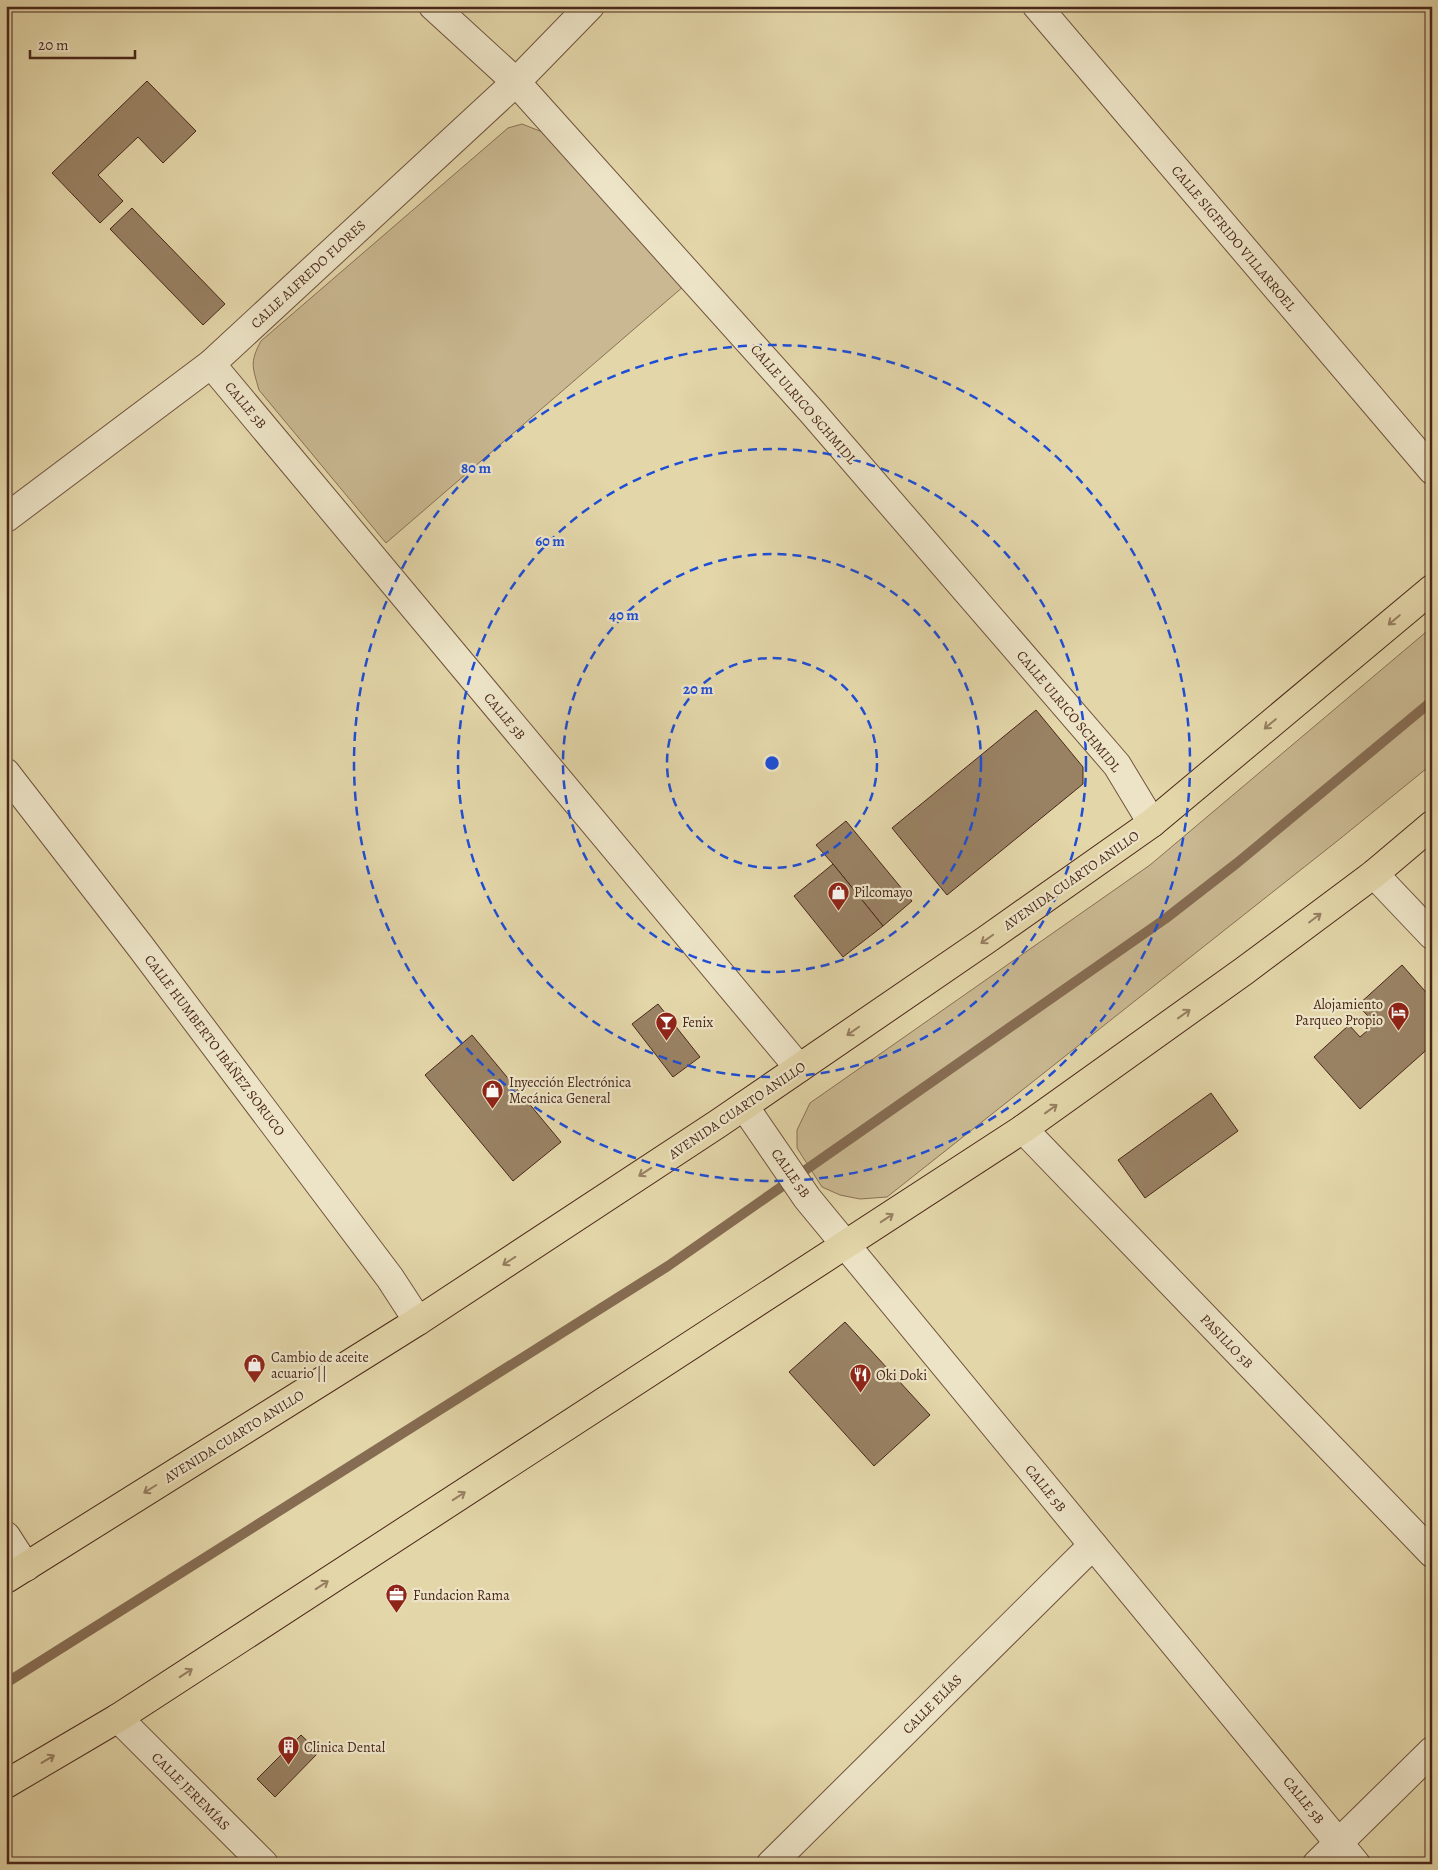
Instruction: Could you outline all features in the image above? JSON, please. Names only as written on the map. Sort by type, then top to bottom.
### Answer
[{"type":"highway","name":"AVENIDA CUARTO ANILLO","points":[[16,1573],[418,1321],[799,1068],[1152,822],[1432,589]]},
{"type":"highway","points":[[6,1784],[118,1718],[1023,1129],[1244,971],[1374,874],[1432,825]]},
{"type":"street","name":"CALLE ULRICO SCHMIDL","points":[[433,6],[516,82],[813,414],[1117,765],[1152,822]]},
{"type":"street","name":"CALLE ALFREDO FLORES","points":[[6,518],[211,364],[516,82],[590,6]]},
{"type":"street","name":"CALLE SIGFRIDO VILLARROEL","points":[[1037,6],[1432,470]]},
{"type":"street","name":"CALLE 5B","points":[[211,364],[799,1068]]},
{"type":"street","name":"CALLE HUMBERTO IBÁÑEZ SORUCO","points":[[6,773],[140,946],[390,1278],[418,1321]]},
{"type":"street","points":[[1374,874],[1432,935]]},
{"type":"street","name":"CALLE 5B","points":[[744,1106],[807,1198],[1356,1864]]},
{"type":"street","name":"PASILLO 5B","points":[[1023,1129],[1432,1553]]},
{"type":"street","points":[[6,1536],[16,1573]]},
{"type":"street","name":"CALLE ELÍAS","points":[[771,1864],[1093,1545]]},
{"type":"street","name":"CALLE JEREMÍAS","points":[[118,1718],[264,1864]]},
{"type":"street","points":[[1317,1864],[1432,1751]]},
{"type":"shaded area","points":[[522,124],[545,133],[684,286],[386,543],[259,390],[253,366],[255,355],[261,341],[508,128]]},
{"type":"shaded area","points":[[1432,627],[1432,764],[887,1197],[860,1199],[840,1195],[822,1187],[797,1148],[797,1130],[810,1103],[1150,865]]},
{"type":"building","points":[[147,81],[196,131],[163,163],[138,137],[98,175],[123,201],[100,223],[52,173]]},
{"type":"building","points":[[132,208],[225,304],[203,325],[110,229]]},
{"type":"building","points":[[1036,710],[1083,767],[1083,784],[947,895],[892,828]]},
{"type":"building","points":[[846,821],[912,901],[883,926],[816,845]]},
{"type":"building","name":"Pilcomayo","points":[[833,864],[883,926],[843,957],[794,896]]},
{"type":"building","name":"Alojamiento Parqueo Propio","points":[[1402,965],[1432,999],[1432,1045],[1360,1109],[1314,1057],[1349,1025],[1360,1037],[1375,1024],[1358,1005]]},
{"type":"building","name":"Fenix","points":[[658,1004],[700,1057],[673,1077],[632,1024]]},
{"type":"building","name":"Inyección Electrónica Mecánica General","points":[[472,1035],[561,1142],[513,1181],[425,1075]]},
{"type":"building","points":[[1211,1093],[1238,1131],[1145,1198],[1118,1160]]},
{"type":"building","name":"Oki Doki","points":[[845,1322],[930,1415],[874,1466],[789,1372]]},
{"type":"building","name":"Clinica Dental","points":[[301,1735],[319,1752],[275,1797],[257,1779]]},
{"type":"waterway","points":[[6,1683],[668,1266],[1165,919],[1237,863],[1432,701]]},
{"type":"place","name":"Pilcomayo","points":[[838,911]]},
{"type":"place","name":"Alojamiento Parqueo Propio","points":[[1399,1031]]},
{"type":"place","name":"Fenix","points":[[666,1041]]},
{"type":"place","name":"Inyección Electrónica Mecánica General","points":[[493,1109]]},
{"type":"place","name":"Cambio de aceite acuario ||","points":[[255,1384]]},
{"type":"place","name":"Oki Doki","points":[[860,1394]]},
{"type":"place","name":"Fundacion Rama","points":[[397,1614]]},
{"type":"place","name":"Clinica Dental","points":[[288,1766]]}]
